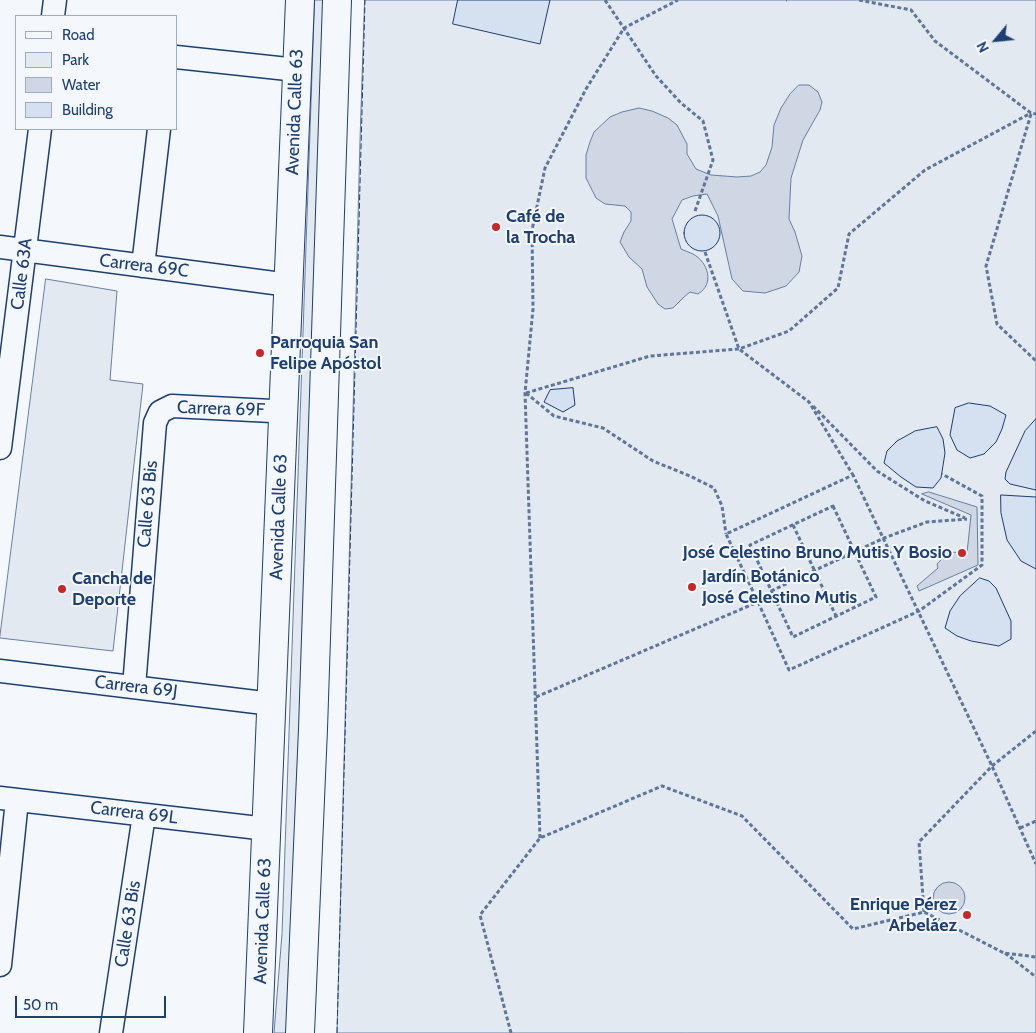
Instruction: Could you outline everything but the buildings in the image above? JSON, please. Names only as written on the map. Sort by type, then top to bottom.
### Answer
[{"type":"main road","name":"Avenida Calle 63","points":[[258,1033],[300,0]]},
{"type":"main road","points":[[300,1033],[313,729],[337,0]]},
{"type":"street","points":[[53,15],[55,0]]},
{"type":"street","points":[[178,57],[297,70]]},
{"type":"street","name":"Calle 63A","points":[[0,448],[4,380],[25,251],[40,130]]},
{"type":"street","points":[[144,266],[159,130]]},
{"type":"street","name":"Carrera 69C","points":[[0,247],[289,285]]},
{"type":"street","name":"Carrera 69F","points":[[160,412],[172,406],[284,412]]},
{"type":"street","name":"Calle 63 Bis","points":[[134,687],[155,423],[160,412]]},
{"type":"street","name":"Carrera 69J","points":[[0,671],[272,704]]},
{"type":"street","points":[[0,965],[8,799]]},
{"type":"street","name":"Carrera 69L","points":[[8,799],[267,829]]},
{"type":"street","name":"Calle 63 Bis","points":[[111,1033],[144,815]]},
{"type":"path","points":[[606,0],[656,76],[682,103],[703,121],[713,160],[695,211]]},
{"type":"path","points":[[540,838],[525,393],[533,309],[532,230],[545,168],[586,89],[624,28],[678,0]]},
{"type":"path","points":[[859,0],[911,10],[935,41],[1031,113],[1036,114]]},
{"type":"path","points":[[525,393],[650,356],[739,349],[789,330],[838,288],[849,234],[925,170],[1031,113]]},
{"type":"path","points":[[1031,113],[986,266],[996,324],[1036,361]]},
{"type":"path","points":[[705,252],[739,349],[809,402],[877,470],[925,501],[967,519],[927,522],[884,538],[771,591]]},
{"type":"path","points":[[525,393],[554,416],[603,428],[653,460],[714,488],[722,506],[726,534],[789,670],[918,611],[982,565],[982,496],[942,474]]},
{"type":"path","points":[[809,402],[853,475],[884,538],[992,766],[1036,864]]},
{"type":"path","points":[[726,534],[853,475]]},
{"type":"path","points":[[833,506],[876,597],[793,637],[750,545],[793,525],[833,506]]},
{"type":"path","points":[[793,525],[836,616]]},
{"type":"path","points":[[536,697],[758,602]]},
{"type":"path","points":[[924,912],[919,842],[992,766],[1036,732]]},
{"type":"path","points":[[511,1033],[480,915],[540,838],[662,786],[742,816],[853,929],[924,912],[1004,953],[1036,977]]},
{"type":"path","points":[[1020,828],[1036,821]]},
{"type":"path","points":[[1004,953],[1036,957]]},
{"type":"green space","points":[[315,0],[324,0],[290,1033],[274,1033],[282,934]]},
{"type":"green space","name":"Jardín Botánico José Celestino Mutis","points":[[365,0],[1036,0],[1036,1033],[337,1033]]},
{"type":"green space","points":[[46,279],[117,291],[110,380],[143,384],[113,651],[0,638]]},
{"type":"water","points":[[799,85],[809,85],[818,92],[822,102],[820,110],[803,140],[791,178],[789,219],[802,256],[799,272],[786,286],[765,293],[743,291],[732,279],[718,216],[707,194],[693,196],[682,200],[672,219],[681,249],[693,254],[702,262],[708,273],[708,279],[703,290],[698,294],[690,292],[673,308],[665,309],[658,304],[647,287],[642,269],[629,257],[620,242],[631,221],[631,212],[625,206],[605,204],[596,198],[586,178],[586,155],[594,132],[610,117],[622,112],[639,108],[652,111],[668,118],[677,125],[687,144],[687,154],[696,169],[711,175],[751,176],[760,172],[766,165],[772,147],[774,125],[781,108],[790,94]]},
{"type":"water","points":[[929,492],[977,507],[978,565],[919,591],[917,586],[938,568],[937,564],[949,552],[967,553],[971,515],[922,494]]},
{"type":"water","points":[[949,882],[955,883],[960,887],[964,892],[964,904],[960,909],[955,913],[949,914],[943,913],[938,909],[934,904],[933,898],[934,892],[938,887],[943,883]]},
{"type":"fence","points":[[337,1033],[365,0]]},
{"type":"place","name":"Café de la Trocha","points":[[496,227]]},
{"type":"place","name":"Parroquia San Felipe Apóstol","points":[[260,353]]},
{"type":"place","name":"José Celestino Bruno Mutis Y Bosio","points":[[962,553]]},
{"type":"place","name":"Jardín Botánico José Celestino Mutis","points":[[692,587]]},
{"type":"place","name":"Cancha de Deporte","points":[[62,589]]},
{"type":"place","name":"Enrique Pérez Arbeláez","points":[[967,915]]}]
